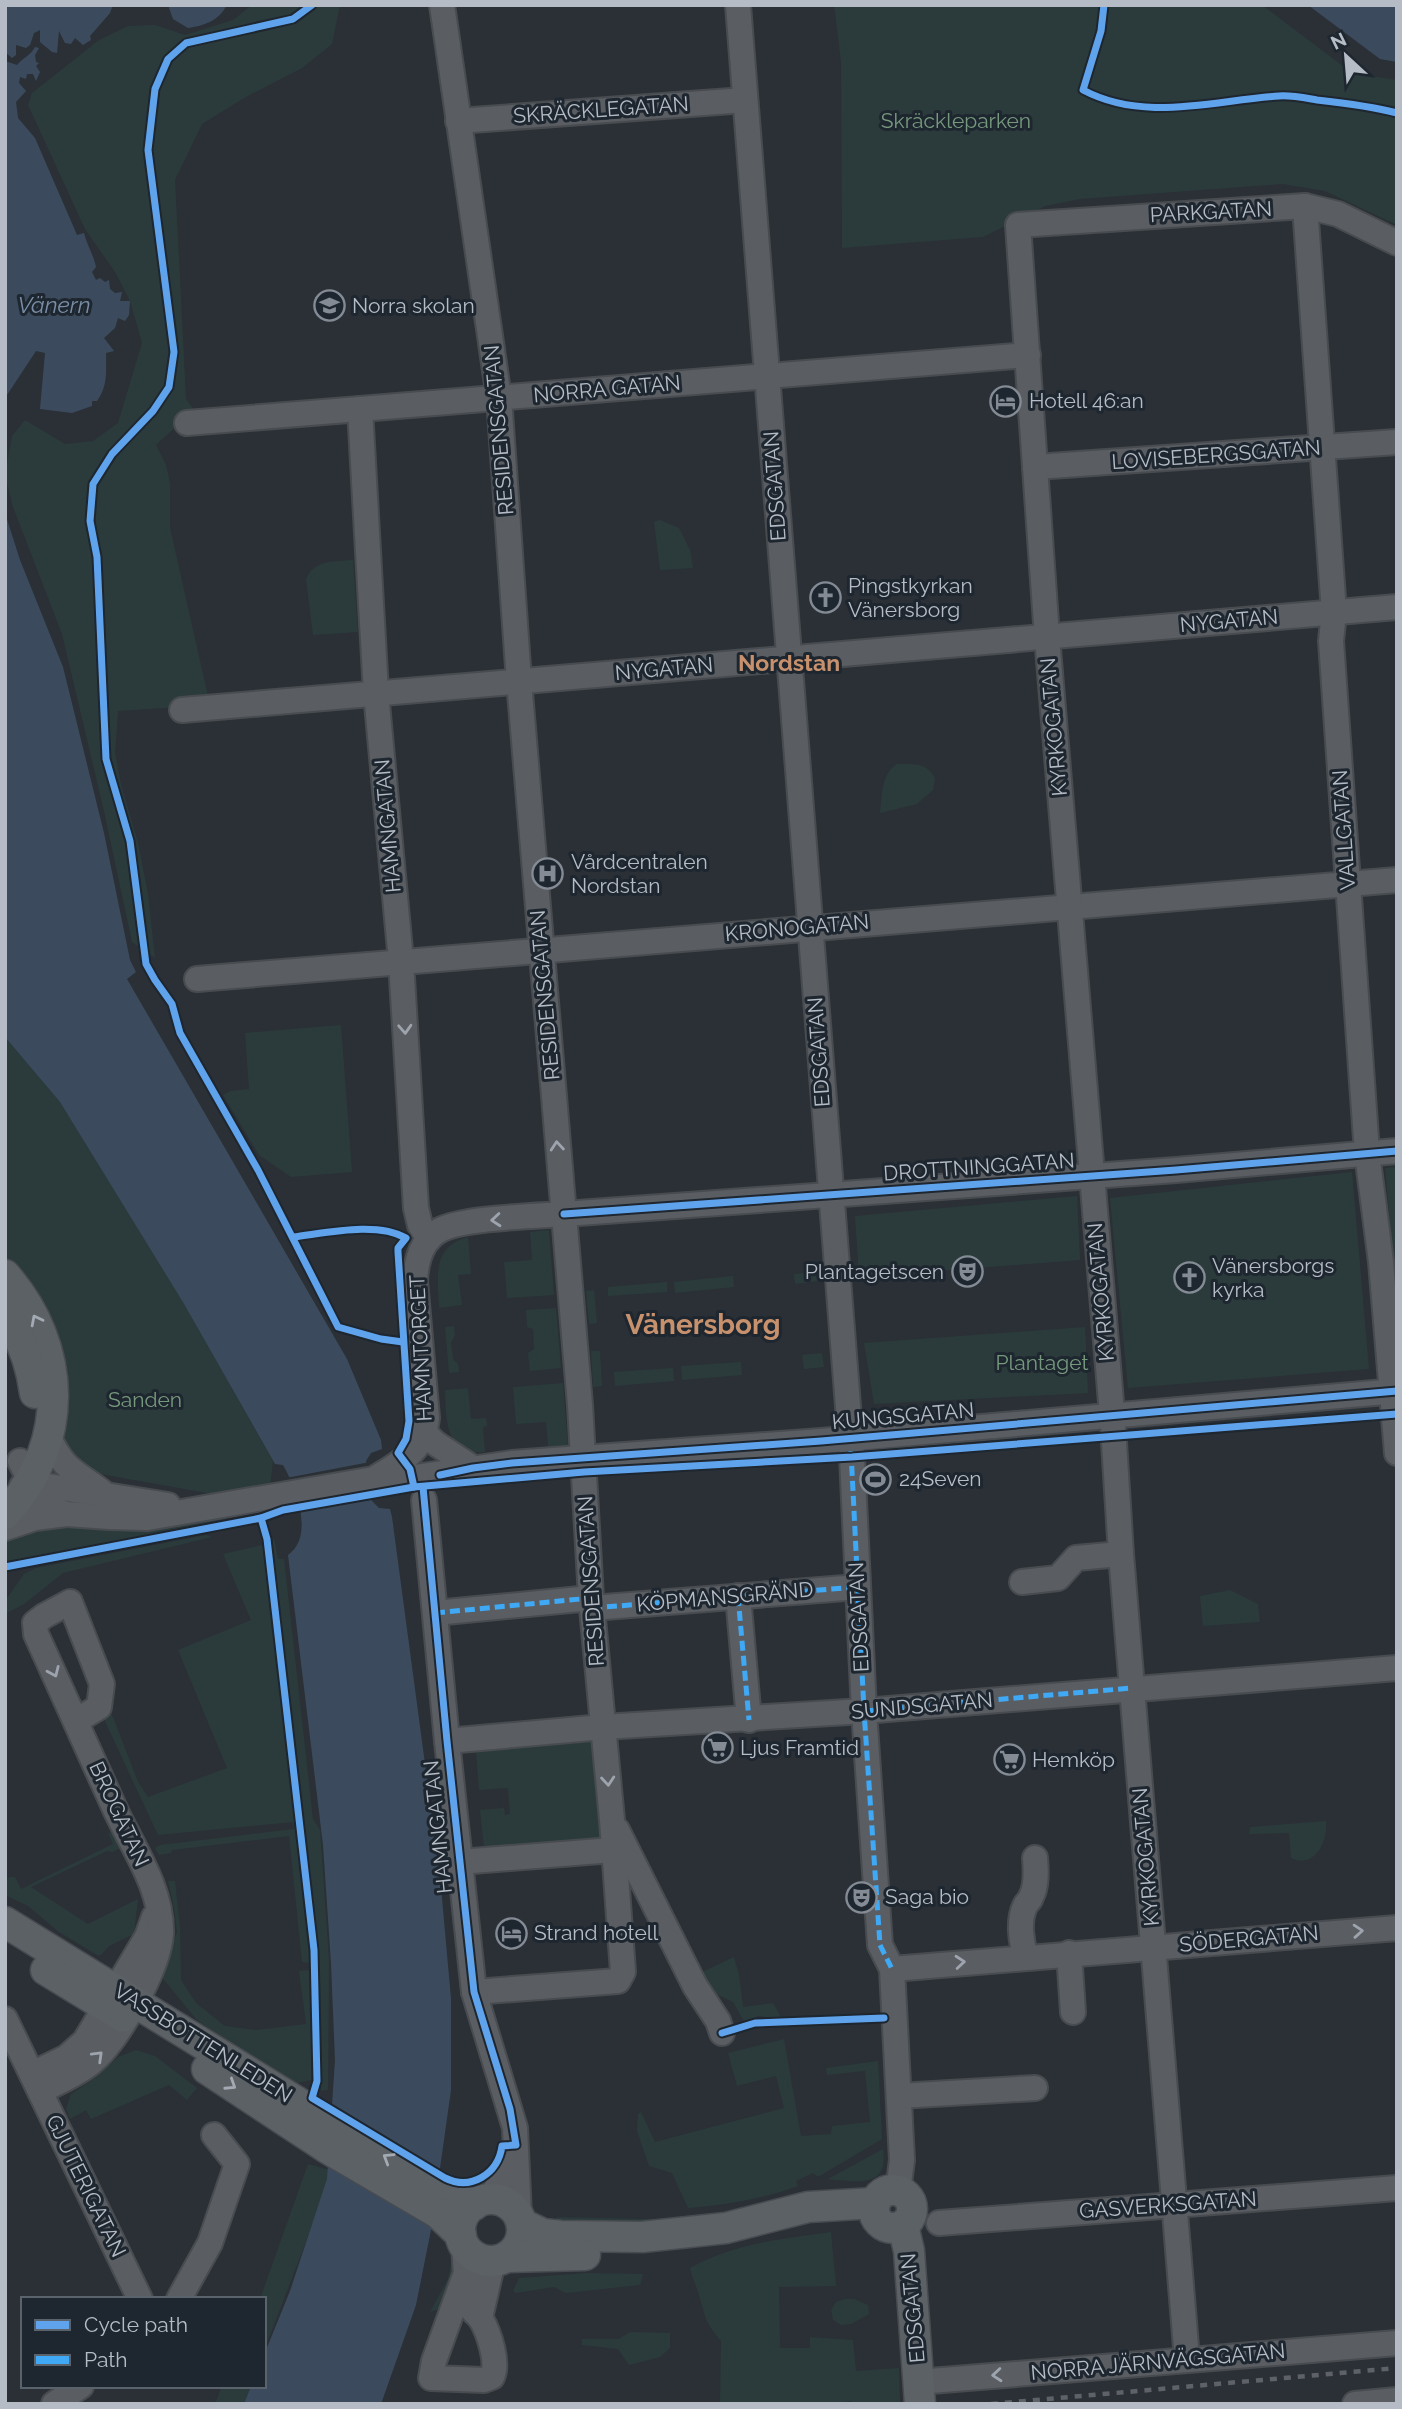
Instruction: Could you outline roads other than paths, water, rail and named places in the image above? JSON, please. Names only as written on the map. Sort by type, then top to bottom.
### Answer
[{"type":"main road","points":[[5,1275],[38,1323],[46,1345],[54,1391],[52,1412],[38,1466],[15,1481]]},
{"type":"main road","points":[[5,1314],[15,1328],[30,1361],[34,1393],[34,1413],[5,1514]]},
{"type":"main road","name":"VASSBOTTENLEDEN","points":[[5,1922],[121,2004],[440,2203],[462,2239]]},
{"type":"main road","name":"VASSBOTTENLEDEN","points":[[5,1945],[121,2004]]},
{"type":"main road","points":[[726,2228],[642,2237],[561,2236],[543,2234],[520,2220],[506,2203],[481,2202],[464,2216],[462,2239],[474,2256],[500,2259],[654,2251],[796,2209],[887,2197]]},
{"type":"main road","name":"EDSGATAN","points":[[887,2197],[874,2212],[881,2224],[894,2227],[903,2225],[909,2250],[919,2393]]},
{"type":"main road","name":"VASSBOTTENLEDEN","points":[[440,2203],[481,2202]]},
{"type":"main road","points":[[500,2259],[520,2243],[520,2220]]},
{"type":"street","name":"RESIDENSGATAN","points":[[442,5],[499,398],[519,681],[623,1972],[618,1981],[474,1992]]},
{"type":"street","name":"EDSGATAN","points":[[738,5],[850,1437],[864,1711],[880,1945],[892,1969],[902,2160],[887,2197]]},
{"type":"street","name":"SKRÄCKLEGATAN","points":[[457,121],[745,100]]},
{"type":"street","name":"PARKGATAN","points":[[1018,225],[1305,206],[1338,214],[1397,243]]},
{"type":"street","name":"VALLGATAN","points":[[1305,206],[1324,447],[1334,612],[1331,641],[1367,1153],[1394,1391],[1397,1453]]},
{"type":"street","name":"KYRKOGATAN","points":[[1018,225],[1047,636],[1187,2358]]},
{"type":"street","name":"NORRA GATAN","points":[[187,423],[1028,355]]},
{"type":"street","name":"HAMNGATAN","points":[[360,409],[376,693],[401,961],[416,1214],[429,1238]]},
{"type":"street","name":"LOVISEBERGSGATAN","points":[[1035,467],[1397,442]]},
{"type":"street","name":"NYGATAN","points":[[182,710],[1397,607]]},
{"type":"street","name":"KRONOGATAN","points":[[197,979],[1397,880]]},
{"type":"street","name":"DROTTNINGGATAN","points":[[429,1238],[440,1230],[467,1223],[564,1214],[830,1196],[1397,1151]]},
{"type":"street","name":"HAMNTORGET","points":[[374,1479],[404,1461],[420,1444],[425,1433],[427,1418],[415,1280],[416,1264],[429,1238]]},
{"type":"street","name":"KUNGSGATAN","points":[[374,1479],[388,1481],[473,1468],[583,1458],[1394,1391]]},
{"type":"street","points":[[425,1433],[435,1443],[473,1468]]},
{"type":"street","points":[[47,1434],[60,1460],[69,1470],[111,1497]]},
{"type":"street","points":[[5,1528],[35,1518],[66,1514],[147,1518],[374,1479]]},
{"type":"street","points":[[15,1481],[193,1509]]},
{"type":"street","points":[[15,1481],[50,1508],[66,1514]]},
{"type":"street","name":"HAMNGATAN","points":[[424,1500],[474,1992],[510,2109],[516,2145],[520,2220]]},
{"type":"street","points":[[1022,1582],[1058,1578],[1076,1558],[1121,1554]]},
{"type":"street","name":"KÖPMANSGRÄND","points":[[435,1613],[858,1587]]},
{"type":"street","points":[[738,1596],[749,1720]]},
{"type":"street","name":"BROGATAN","points":[[36,2083],[85,2041],[121,2004],[158,1953],[161,1933],[155,1889],[118,1816],[36,1634],[35,1623],[70,1602],[102,1684],[99,1707],[76,1721]]},
{"type":"street","name":"SUNDSGATAN","points":[[447,1741],[603,1727],[749,1720],[1397,1668]]},
{"type":"street","name":"RESIDENSGATAN","points":[[612,1820],[695,1986],[718,2021],[722,2033]]},
{"type":"street","points":[[460,1862],[613,1850]]},
{"type":"street","points":[[1026,1957],[1021,1942],[1021,1927],[1024,1907],[1032,1896],[1036,1875],[1035,1858]]},
{"type":"street","name":"SÖDERGATAN","points":[[892,1969],[1397,1927]]},
{"type":"street","points":[[1069,1953],[1073,2012]]},
{"type":"street","name":"GJUTERIGATAN","points":[[5,2019],[139,2297]]},
{"type":"street","points":[[899,2096],[1035,2088]]},
{"type":"street","points":[[180,2297],[210,2243],[237,2164],[214,2135]]},
{"type":"street","points":[[481,2202],[498,2187],[516,2145]]},
{"type":"street","name":"GASVERKSGATAN","points":[[939,2223],[1397,2188]]},
{"type":"street","points":[[462,2239],[466,2259],[464,2278],[431,2378],[484,2380],[492,2376],[496,2368],[480,2318],[472,2311],[464,2278]]},
{"type":"street","points":[[480,2318],[500,2259]]},
{"type":"street","name":"NORRA JÄRNVÄGSGATAN","points":[[919,2393],[1187,2358],[1397,2343]]},
{"type":"street","points":[[54,2404],[78,2388]]},
{"type":"street","points":[[1355,2404],[1397,2400]]},
{"type":"water","points":[[5,5],[113,5],[110,13],[90,36],[91,40],[83,45],[75,38],[71,44],[65,43],[59,31],[57,53],[52,52],[40,42],[40,30],[34,33],[30,45],[26,48],[16,45],[16,55],[12,58],[5,52]]},
{"type":"water","points":[[168,5],[227,5],[220,15],[211,21],[188,28],[173,19]]},
{"type":"water","points":[[1308,5],[1397,5],[1397,62],[1380,59]]},
{"type":"water","name":"Vänern","points":[[35,47],[39,48],[35,55],[36,62],[39,63],[36,66],[40,72],[36,81],[33,74],[27,74],[26,79],[20,77],[19,83],[26,91],[16,102],[18,118],[35,138],[77,235],[84,233],[95,263],[96,267],[92,272],[96,280],[109,280],[110,289],[115,293],[122,292],[120,301],[130,301],[129,315],[125,321],[118,318],[115,328],[104,338],[114,351],[106,353],[106,378],[101,395],[97,401],[92,401],[92,406],[72,413],[40,409],[45,353],[36,351],[5,398],[5,61],[17,65]]},
{"type":"water","points":[[5,513],[20,560],[63,667],[104,833],[130,960],[136,972],[127,979],[347,1359],[381,1440],[382,1449],[371,1453],[366,1461],[372,1501],[379,1508],[390,1509],[392,1517],[440,1876],[451,1999],[451,2090],[432,2225],[416,2305],[381,2404],[244,2404],[250,2388],[266,2388],[266,2350],[290,2291],[327,2179],[335,2060],[323,1845],[288,1555],[296,1547],[302,1524],[297,1499],[283,1465],[275,1464],[184,1304],[60,1102],[5,1037]]},
{"type":"railway","points":[[991,2404],[1397,2368]]},
{"type":"place","name":"Norra skolan","points":[[329,306]]},
{"type":"place","name":"Hotell 46:an","points":[[1006,401]]},
{"type":"place","name":"Pingstkyrkan Vänersborg","points":[[825,598]]},
{"type":"place","name":"Vårdcentralen Nordstan","points":[[548,874]]},
{"type":"place","name":"Plantagetscen","points":[[967,1272]]},
{"type":"place","name":"Vänersborgs kyrka","points":[[1189,1278]]},
{"type":"place","name":"24Seven","points":[[876,1479]]},
{"type":"place","name":"Ljus Framtid","points":[[717,1748]]},
{"type":"place","name":"Hemköp","points":[[1009,1760]]},
{"type":"place","name":"Saga bio","points":[[862,1897]]},
{"type":"place","name":"Strand hotell","points":[[511,1933]]},
{"type":"district","name":"Nordstan","points":[[789,663]]},
{"type":"district","name":"Vänersborg","points":[[703,1324]]},
{"type":"park label","name":"Skräckleparken","points":[[956,121]]},
{"type":"park label","name":"Plantaget","points":[[1042,1363]]},
{"type":"park label","name":"Sanden","points":[[145,1400]]}]
